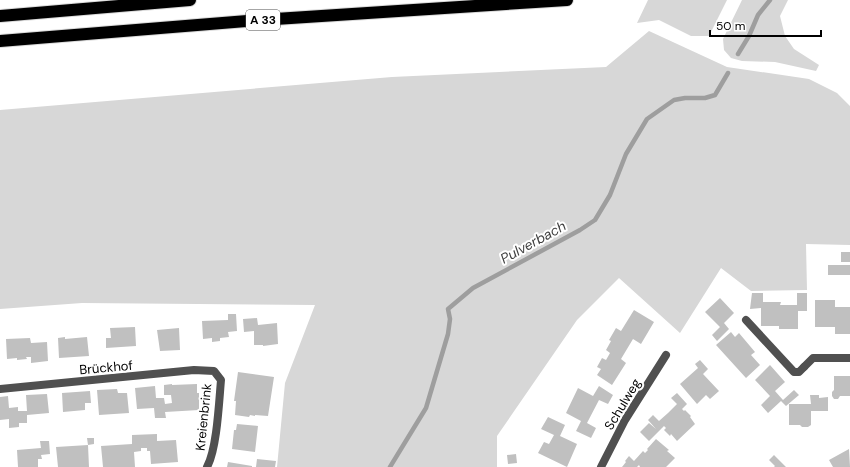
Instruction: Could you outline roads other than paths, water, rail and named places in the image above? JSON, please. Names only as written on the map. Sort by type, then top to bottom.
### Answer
[{"type":"highway","points":[[0,16],[190,0]]},
{"type":"highway","name":"A 33","points":[[0,41],[253,21],[567,0]]},
{"type":"street","points":[[746,320],[794,372],[799,372],[813,358],[850,358]]},
{"type":"street","name":"Schulweg","points":[[601,467],[625,420],[666,355]]},
{"type":"street","name":"Brückhof","points":[[0,388],[194,370],[214,371]]},
{"type":"street","name":"Kreienbrink","points":[[206,467],[211,460],[221,380],[214,371]]},
{"type":"waterway","name":"Pulverbach","points":[[738,54],[749,36],[758,15],[770,0]]},
{"type":"waterway","name":"Pulverbach","points":[[390,467],[426,408],[448,334],[450,319],[448,309],[473,288],[580,230],[595,220],[610,195],[626,154],[647,119],[674,100],[685,98],[705,98],[715,95],[728,73]]}]
